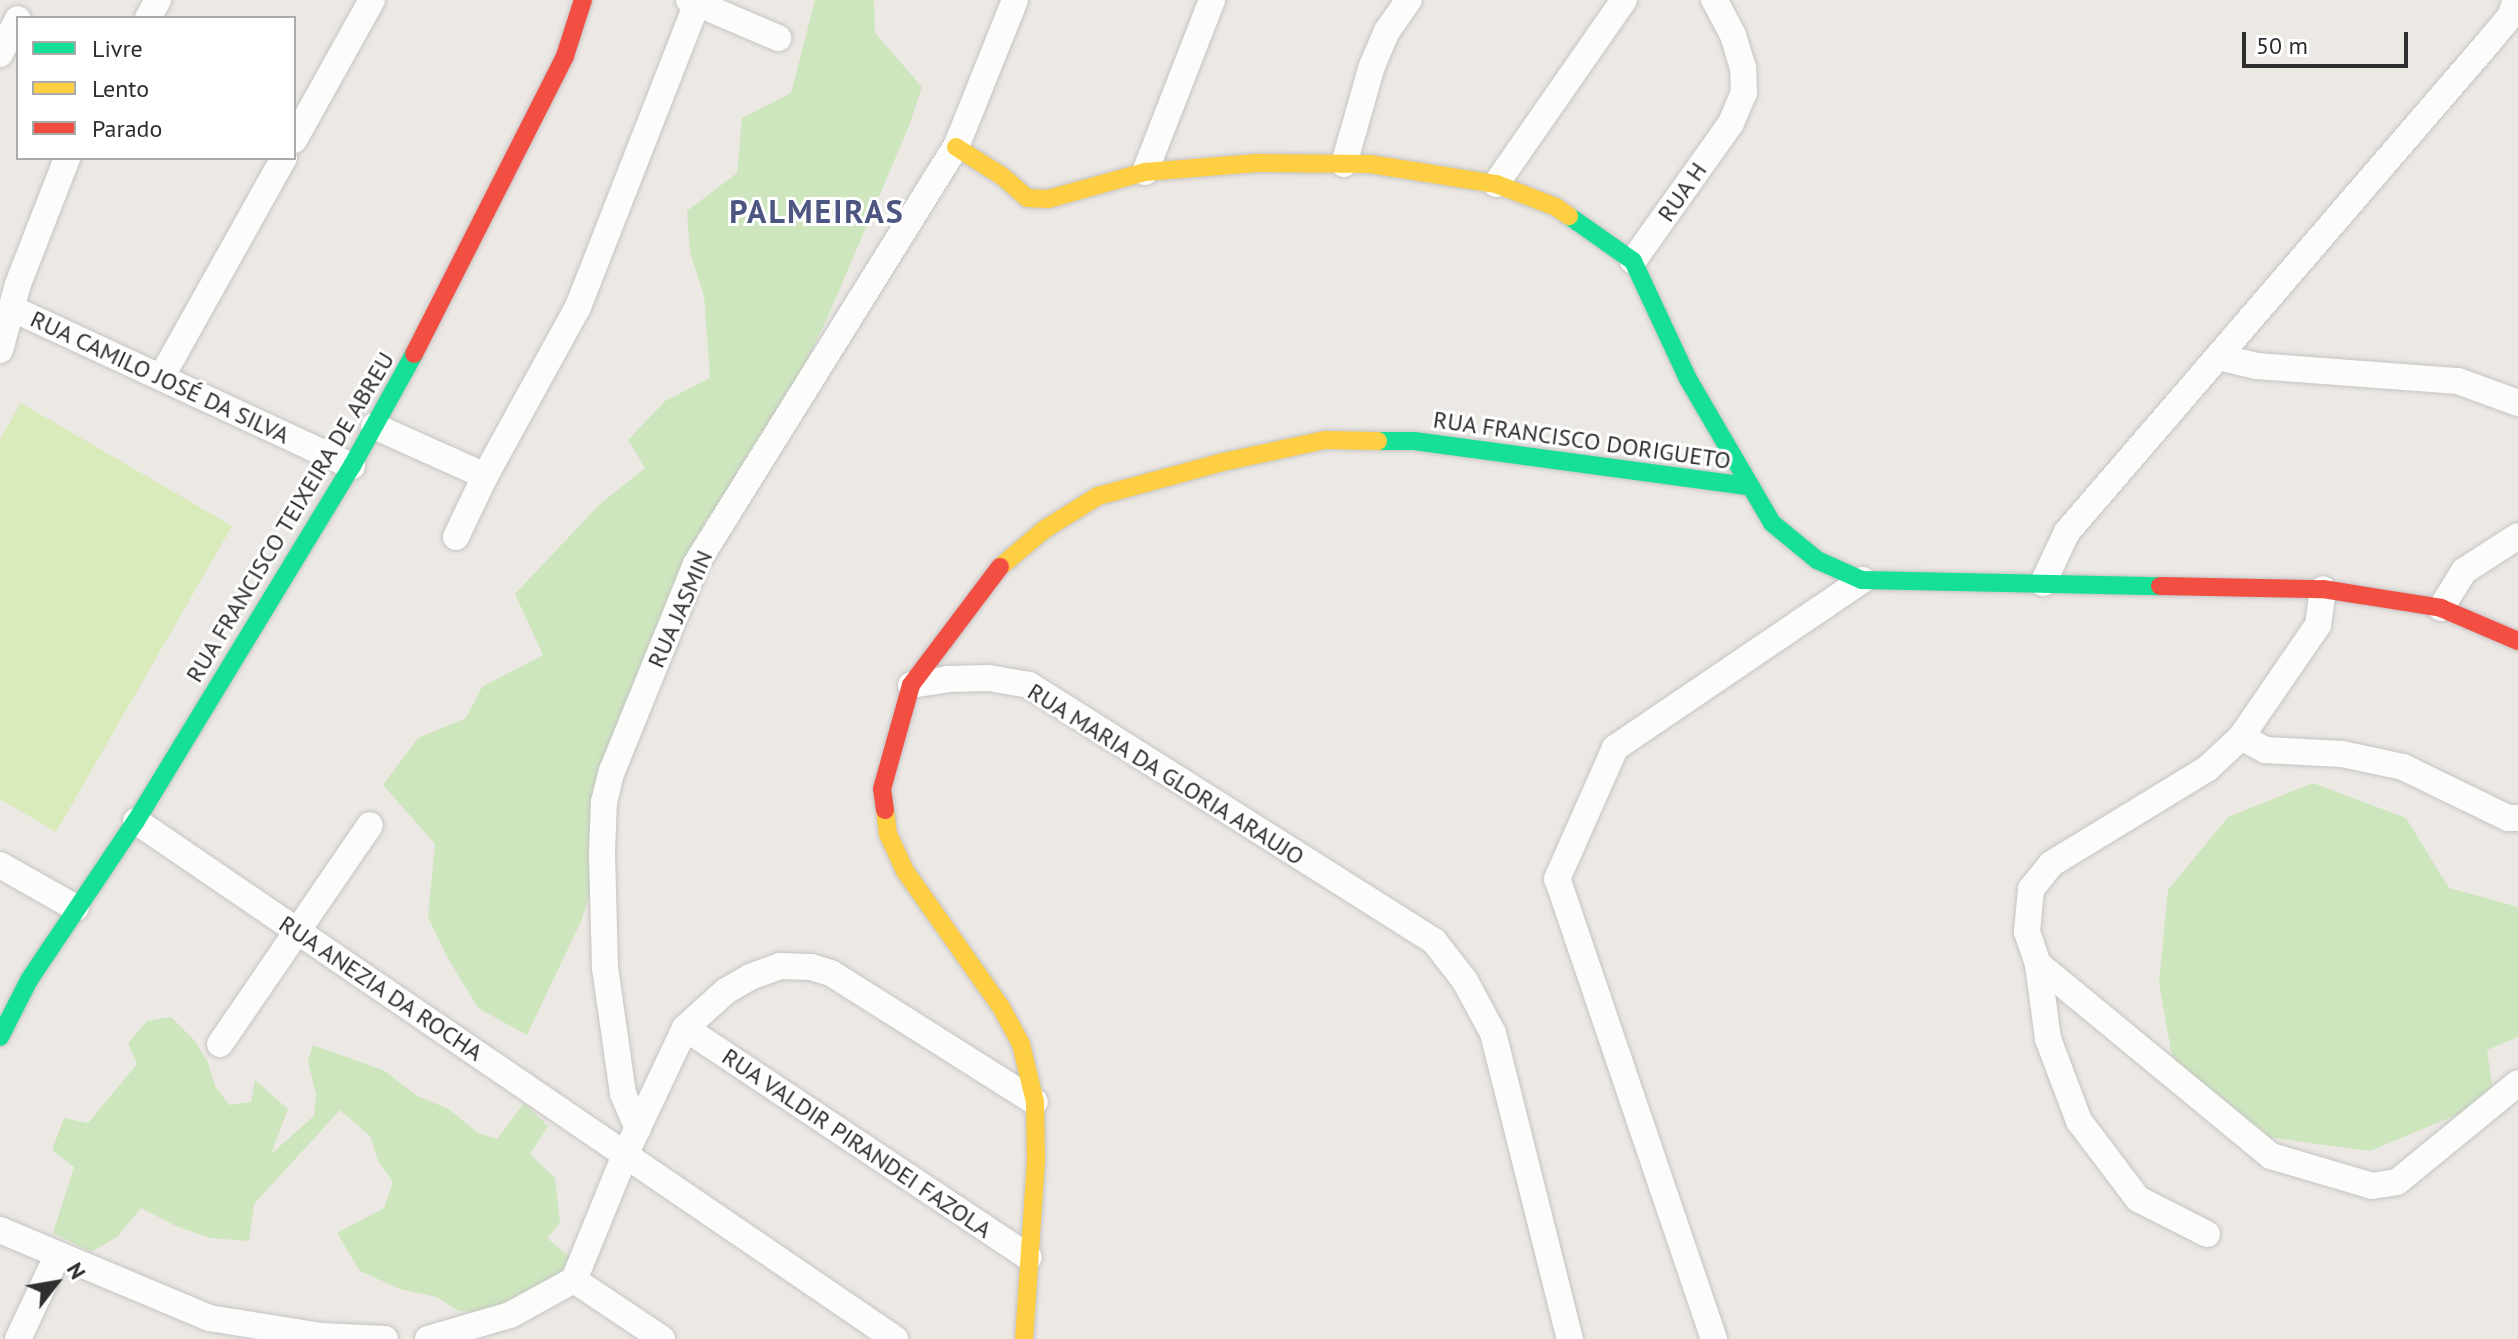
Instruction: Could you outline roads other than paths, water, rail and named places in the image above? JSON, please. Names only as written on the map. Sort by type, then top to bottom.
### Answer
[{"type":"street","points":[[296,136],[372,0]]},
{"type":"street","name":"RUA JASMIN","points":[[638,1129],[623,1094],[605,968],[602,853],[604,802],[612,771],[696,564],[956,147],[1015,0]]},
{"type":"street","points":[[1145,172],[1212,0]]},
{"type":"street","points":[[1344,164],[1372,66],[1387,31],[1409,0]]},
{"type":"street","points":[[1496,184],[1624,0]]},
{"type":"street","name":"RUA H","points":[[1633,261],[1731,123],[1744,93],[1743,68],[1725,15],[1714,0]]},
{"type":"street","points":[[2043,583],[2067,532],[2510,17],[2516,0]]},
{"type":"street","name":"RUA FRANCISCO TEIXEIRA DE ABREU","points":[[0,1037],[29,980],[136,821],[352,466],[444,301],[565,56],[575,2]]},
{"type":"street","points":[[456,537],[485,476],[578,307],[693,2],[778,38]]},
{"type":"street","points":[[0,54],[16,22]]},
{"type":"street","points":[[956,147],[1002,176],[1027,198],[1048,199],[1145,172],[1257,163],[1370,164],[1496,184],[1556,207],[1633,261],[1688,379],[1749,486]]},
{"type":"street","points":[[0,350],[11,308],[66,160]]},
{"type":"street","points":[[162,376],[283,160]]},
{"type":"street","name":"RUA CAMILO JOSÉ DA SILVA","points":[[11,308],[352,466]]},
{"type":"street","points":[[2218,357],[2257,366],[2458,381],[2518,403]]},
{"type":"street","points":[[374,426],[485,476]]},
{"type":"street","name":"RUA FRANCISCO DORIGUETO","points":[[911,685],[942,639],[1002,564],[1045,529],[1098,496],[1223,462],[1325,440],[1414,441],[1749,486],[1772,523],[1817,560],[1862,580],[2323,589],[2441,608],[2518,641]]},
{"type":"street","points":[[2441,608],[2464,571],[2518,536]]},
{"type":"street","points":[[1714,1339],[1557,879],[1615,748],[1862,580]]},
{"type":"street","points":[[2207,1234],[2138,1199],[2079,1121],[2048,1039],[2038,964],[2027,932],[2031,889],[2051,864],[2208,768],[2241,737],[2318,625],[2323,589]]},
{"type":"street","name":"RUA MARIA DA GLORIA ARAUJO","points":[[911,685],[947,679],[989,678],[1029,685],[1434,941],[1465,981],[1493,1033],[1570,1339]]},
{"type":"street","points":[[911,685],[882,789],[888,834],[905,871],[1001,1007],[1021,1044],[1035,1102],[1024,1339]]},
{"type":"street","points":[[2241,737],[2265,750],[2342,754],[2403,767],[2508,818],[2518,818]]},
{"type":"street","name":"RUA ANEZIA DA ROCHA","points":[[136,821],[895,1339]]},
{"type":"street","points":[[220,1044],[370,825]]},
{"type":"street","points":[[0,865],[76,908]]},
{"type":"street","points":[[2038,964],[2271,1156],[2372,1186],[2397,1182],[2518,1083]]},
{"type":"street","points":[[428,1339],[510,1315],[574,1280],[625,1155],[685,1028],[726,991],[750,977],[780,966],[811,967],[831,973],[1035,1102]]},
{"type":"street","name":"RUA VALDIR PIRANDEI FAZOLA","points":[[685,1028],[1029,1257]]},
{"type":"street","points":[[0,1230],[209,1318],[322,1336],[385,1339]]},
{"type":"street","points":[[18,1339],[57,1256]]},
{"type":"street","points":[[574,1280],[662,1339]]},
{"type":"district","name":"PALMEIRAS","points":[[817,211]]}]
